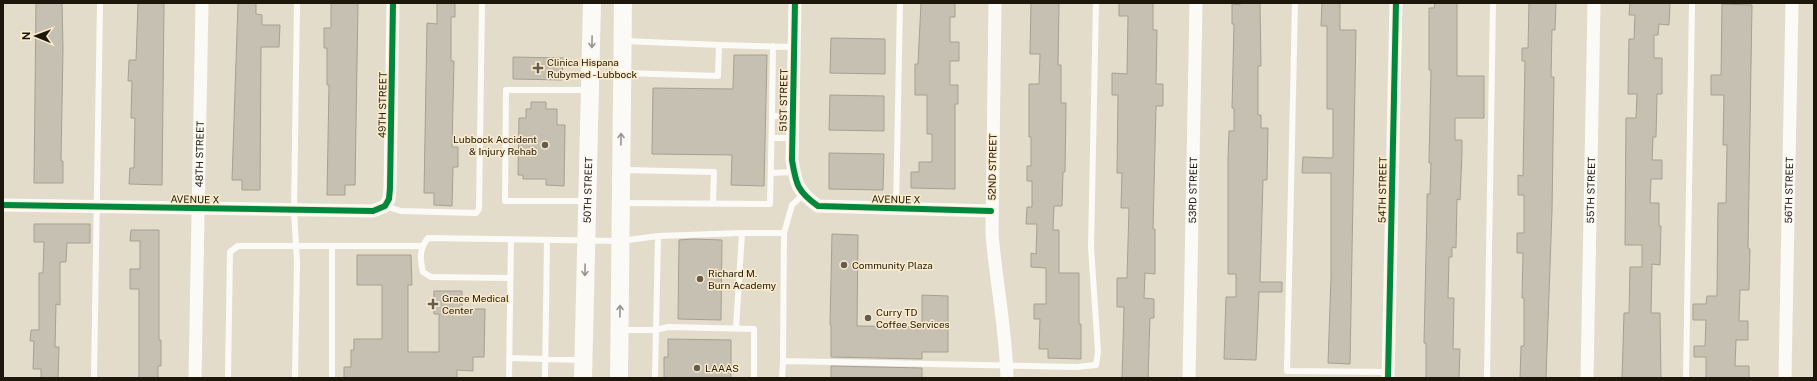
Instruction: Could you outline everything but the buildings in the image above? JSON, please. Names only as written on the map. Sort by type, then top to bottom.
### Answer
[{"type":"main road","name":"50TH STREET","points":[[583,378],[592,3]]},
{"type":"main road","points":[[619,378],[623,3]]},
{"type":"street","name":"48TH STREET","points":[[195,378],[202,3]]},
{"type":"street","name":"49TH STREET","points":[[385,206],[389,199],[390,188],[393,3]]},
{"type":"street","name":"51ST STREET","points":[[795,3],[792,160],[794,172],[803,196]]},
{"type":"street","name":"52ND STREET","points":[[995,3],[991,211],[995,272],[1006,350],[1007,378]]},
{"type":"street","name":"53RD STREET","points":[[1189,378],[1196,3]]},
{"type":"street","name":"54TH STREET","points":[[1388,375],[1396,3]]},
{"type":"street","name":"55TH STREET","points":[[1587,378],[1594,3]]},
{"type":"street","name":"56TH STREET","points":[[1785,378],[1792,3]]},
{"type":"street","name":"AVENUE X","points":[[803,196],[818,206],[991,211]]},
{"type":"street","name":"AVENUE X","points":[[3,205],[294,211],[373,211],[385,206]]},
{"type":"lane","points":[[94,378],[100,3]]},
{"type":"lane","points":[[295,378],[296,246],[294,211],[298,3]]},
{"type":"lane","points":[[385,206],[401,211],[476,213],[479,208],[482,3]]},
{"type":"lane","points":[[896,209],[900,3]]},
{"type":"lane","points":[[783,361],[1077,367],[1096,364],[1098,352],[1091,247],[1096,3]]},
{"type":"lane","points":[[1295,3],[1287,371],[1388,375]]},
{"type":"lane","points":[[1486,378],[1493,3]]},
{"type":"lane","points":[[1686,378],[1692,3]]},
{"type":"lane","points":[[622,41],[794,47]]},
{"type":"lane","points":[[622,73],[718,76],[719,44]]},
{"type":"lane","points":[[621,203],[770,204],[773,46]]},
{"type":"lane","points":[[588,200],[505,201],[506,90],[591,90]]},
{"type":"lane","points":[[772,116],[792,116]]},
{"type":"lane","points":[[772,138],[792,138]]},
{"type":"lane","points":[[621,170],[714,172],[713,204]]},
{"type":"lane","points":[[771,173],[794,172]]},
{"type":"lane","points":[[782,378],[784,233],[792,205],[803,196]]},
{"type":"lane","points":[[736,328],[742,233]]},
{"type":"lane","points":[[510,278],[431,276],[423,272],[420,261],[422,246],[428,238],[620,241],[658,236],[784,233]]},
{"type":"lane","points":[[655,378],[658,236]]},
{"type":"lane","points":[[508,378],[511,239]]},
{"type":"lane","points":[[545,378],[547,240]]},
{"type":"lane","points":[[228,378],[230,252],[238,246],[422,246]]},
{"type":"lane","points":[[332,246],[332,378]]},
{"type":"lane","points":[[619,330],[655,330],[668,327],[754,329],[754,378]]},
{"type":"lane","points":[[509,358],[583,360]]},
{"type":"cycle path","points":[[3,205],[373,211],[385,206],[389,199],[390,188],[393,3]]},
{"type":"cycle path","points":[[795,3],[792,160],[796,181],[806,196],[818,206],[991,211]]},
{"type":"cycle path","points":[[1388,378],[1396,3]]},
{"type":"place","name":"Clinica Hispana Rubymed - Lubbock","points":[[538,68]]},
{"type":"place","name":"Lubbock Accident & Injury Rehab","points":[[545,145]]},
{"type":"place","name":"Community Plaza","points":[[844,265]]},
{"type":"place","name":"Richard M. Burn Academy","points":[[700,279]]},
{"type":"place","name":"Grace Medical Center","points":[[433,304]]},
{"type":"place","name":"Curry TD Coffee Services","points":[[868,318]]},
{"type":"place","name":"LAAAS","points":[[697,368]]}]
